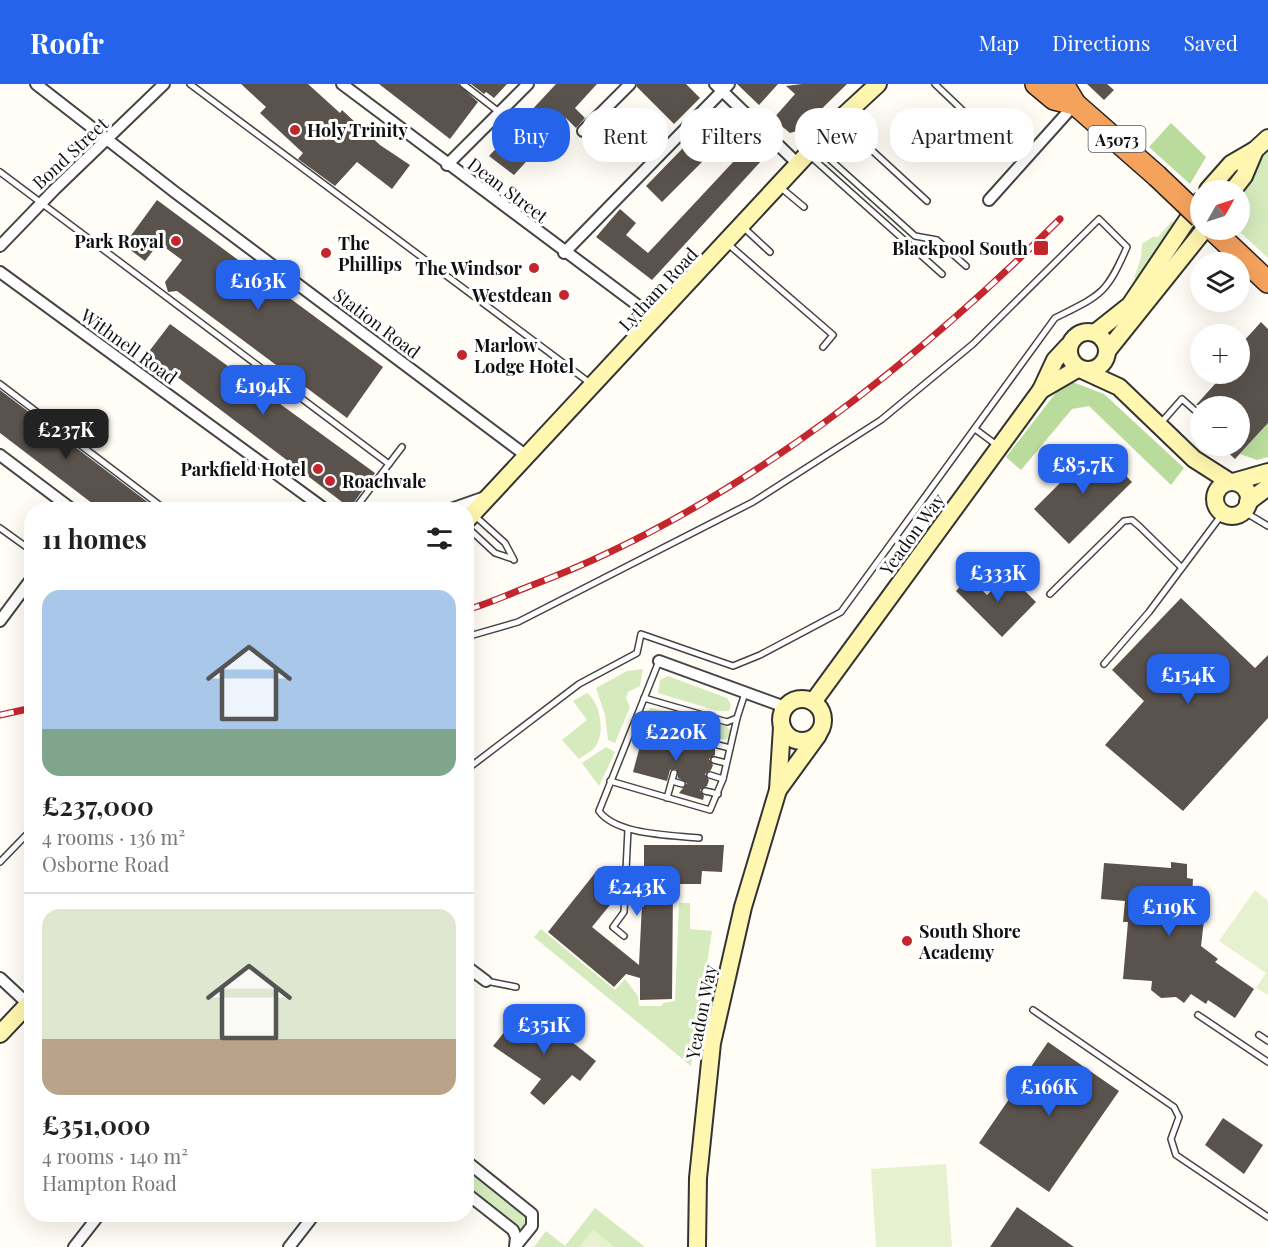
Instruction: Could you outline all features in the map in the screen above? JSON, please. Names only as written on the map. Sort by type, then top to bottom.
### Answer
[{"type":"highway","name":"A5073","points":[[1036,84],[1054,99],[1075,104]]},
{"type":"highway","name":"A5073","points":[[1063,84],[1075,104],[1190,207]]},
{"type":"highway","points":[[1224,240],[1268,282]]},
{"type":"street","name":"Bond Street","points":[[0,246],[164,84]]},
{"type":"street","name":"Dean Street","points":[[342,84],[447,165],[656,319]]},
{"type":"street","points":[[354,93],[363,84]]},
{"type":"street","points":[[503,108],[528,84]]},
{"type":"street","points":[[606,108],[630,84]]},
{"type":"street","name":"Lytham Road","points":[[852,108],[878,84]]},
{"type":"street","name":"Station Road","points":[[43,86],[108,140],[528,457]]},
{"type":"street","points":[[564,252],[722,86],[795,145]]},
{"type":"street","points":[[989,200],[1075,104]]},
{"type":"street","points":[[447,165],[492,119]]},
{"type":"street","points":[[1217,180],[1231,164],[1255,150],[1268,138]]},
{"type":"street","points":[[1241,180],[1255,150]]},
{"type":"street","name":"Lytham Road","points":[[474,514],[800,162]]},
{"type":"street","points":[[1190,216],[1130,305],[1096,332],[1079,334],[1068,346],[1070,359],[1080,369],[1119,387],[1194,459],[1246,491],[1246,506]]},
{"type":"street","points":[[1080,369],[1098,367],[1107,352],[1196,240]]},
{"type":"street","name":"Withnell Road","points":[[0,272],[315,502]]},
{"type":"street","points":[[1096,332],[1105,341],[1119,387]]},
{"type":"street","name":"Yeadon Way","points":[[813,702],[1041,390],[1055,360],[1068,346]]},
{"type":"street","name":"Yeadon Way","points":[[1041,390],[1080,369]]},
{"type":"street","points":[[0,455],[62,502]]},
{"type":"street","points":[[1194,459],[1219,506],[1234,516],[1268,487]]},
{"type":"street","points":[[1219,506],[1220,487],[1268,472]]},
{"type":"street","points":[[471,502],[491,495]]},
{"type":"street","points":[[0,621],[24,589]]},
{"type":"street","points":[[659,661],[785,707]]},
{"type":"street","points":[[795,700],[813,702],[819,706],[824,718],[820,731],[804,741],[791,737],[782,727],[781,720],[785,707],[795,700]]},
{"type":"street","name":"Yeadon Way","points":[[697,1247],[698,1178],[712,1043],[743,907],[778,790],[782,727]]},
{"type":"street","name":"Yeadon Way","points":[[778,790],[820,731]]},
{"type":"street","points":[[474,972],[486,981]]},
{"type":"street","points":[[0,978],[24,997]]},
{"type":"street","points":[[0,1034],[24,1008]]},
{"type":"street","points":[[474,1167],[532,1214],[532,1226],[515,1247]]},
{"type":"street","points":[[474,1199],[513,1230],[516,1237],[515,1247]]},
{"type":"street","points":[[74,1247],[94,1222]]},
{"type":"street","points":[[289,1247],[309,1222]]},
{"type":"lane","points":[[190,84],[593,385]]},
{"type":"lane","points":[[464,84],[494,108]]},
{"type":"lane","points":[[935,84],[960,108]]},
{"type":"lane","points":[[878,156],[927,201]]},
{"type":"lane","points":[[815,162],[942,274]]},
{"type":"lane","points":[[816,162],[915,236],[937,240],[966,266]]},
{"type":"lane","points":[[0,172],[389,464]]},
{"type":"lane","points":[[779,185],[804,207]]},
{"type":"lane","points":[[474,635],[525,619],[753,502],[881,420],[925,386],[980,337],[1100,219],[1126,247],[1113,279],[1097,297],[1055,318],[841,612],[760,655],[733,666],[641,634],[637,653],[579,684],[474,764]]},
{"type":"lane","points":[[742,226],[770,252]]},
{"type":"lane","points":[[726,243],[833,335],[823,347]]},
{"type":"lane","points":[[0,384],[155,502]]},
{"type":"lane","points":[[1158,425],[1182,399],[1190,406]]},
{"type":"lane","points":[[975,429],[999,447]]},
{"type":"lane","points":[[360,502],[402,447]]},
{"type":"lane","points":[[1104,664],[1149,612],[1181,567],[1219,506]]},
{"type":"lane","points":[[1246,506],[1268,526]]},
{"type":"lane","points":[[1050,594],[1124,521],[1132,520],[1181,567]]},
{"type":"lane","points":[[474,523],[505,543],[514,560],[495,553],[474,526]]},
{"type":"lane","points":[[0,528],[24,545]]},
{"type":"lane","points":[[659,661],[599,811],[611,822],[628,829],[699,838]]},
{"type":"lane","points":[[610,782],[710,810],[723,779],[745,693]]},
{"type":"lane","points":[[644,698],[727,722],[737,718]]},
{"type":"lane","points":[[682,746],[685,735],[694,738]]},
{"type":"lane","points":[[718,745],[730,748]]},
{"type":"lane","points":[[714,760],[726,764]]},
{"type":"lane","points":[[667,798],[674,773]]},
{"type":"lane","points":[[710,775],[723,779]]},
{"type":"lane","points":[[672,781],[682,784]]},
{"type":"lane","points":[[705,791],[718,795]]},
{"type":"lane","points":[[624,936],[613,927],[624,912],[628,829]]},
{"type":"lane","points":[[0,862],[24,837]]},
{"type":"lane","points":[[486,981],[516,987]]},
{"type":"lane","points":[[1033,1010],[1174,1107],[1179,1117],[1171,1139],[1176,1155],[1268,1217]]},
{"type":"lane","points":[[1198,1015],[1268,1062]]},
{"type":"lane","points":[[1258,1035],[1268,1041]]},
{"type":"green space","points":[[1171,123],[1206,157],[1192,180],[1190,180],[1190,184],[1149,147]]},
{"type":"green space","points":[[1268,138],[1268,258],[1249,240],[1250,180],[1245,180]]},
{"type":"green space","points":[[1172,221],[1176,225],[1139,281],[1134,278],[1141,258],[1142,244],[1154,236],[1157,238]]},
{"type":"green space","points":[[1070,381],[1104,394],[1184,468],[1171,485],[1089,406],[1072,409],[1021,470],[1006,457],[1062,385]]},
{"type":"green space","points":[[1268,423],[1268,457],[1257,460],[1246,456],[1250,456],[1250,443]]},
{"type":"green space","points":[[643,669],[640,686],[628,692],[626,698],[630,707],[615,743],[608,740],[605,715],[596,688],[627,671]]},
{"type":"green space","points":[[668,676],[727,698],[731,705],[729,711],[718,711],[658,693],[660,680]]},
{"type":"green space","points":[[587,693],[595,703],[601,727],[595,747],[579,759],[562,740],[587,720],[573,701]]},
{"type":"green space","points":[[651,708],[726,726],[732,732],[726,740],[665,723],[662,734],[644,729],[642,732],[637,731],[645,713]]},
{"type":"green space","points":[[606,747],[615,752],[599,786],[582,763]]},
{"type":"green space","points":[[1255,890],[1268,901],[1268,995],[1256,988],[1266,973],[1219,941]]},
{"type":"green space","points":[[679,903],[690,903],[690,929],[712,931],[691,1066],[534,937],[541,929],[615,990],[625,979],[638,996],[639,1006],[662,1006],[663,1003],[675,1001]]},
{"type":"green space","points":[[946,1164],[952,1247],[876,1247],[871,1169]]},
{"type":"green space","points":[[474,1168],[534,1222],[516,1237],[474,1199]]},
{"type":"green space","points":[[595,1208],[645,1247],[534,1247],[546,1231],[565,1246]]},
{"type":"green space","points":[[593,1229],[614,1247],[579,1247]]},
{"type":"building","points":[[241,84],[308,84],[340,113],[342,110],[380,145],[410,165],[392,189],[357,162],[335,186],[298,159],[303,153],[260,113],[266,107]]},
{"type":"building","points":[[379,84],[458,84],[478,102],[450,139]]},
{"type":"building","points":[[471,84],[507,84],[494,98]]},
{"type":"building","points":[[556,84],[597,84],[575,108],[582,115],[582,121],[576,128],[570,122],[570,108],[534,108]]},
{"type":"building","points":[[637,84],[686,84],[700,98],[690,108],[680,108],[680,118],[674,124],[668,118],[668,108],[658,108],[637,87]]},
{"type":"building","points":[[737,84],[778,84],[759,105]]},
{"type":"building","points":[[847,84],[822,108],[795,108],[795,132],[790,133],[783,127],[783,108],[795,94],[786,86]]},
{"type":"building","points":[[1087,84],[1107,84],[1114,90],[1104,100]]},
{"type":"building","points":[[680,151],[680,162],[702,162],[662,202],[646,186]]},
{"type":"building","points":[[497,162],[526,162],[514,175]]},
{"type":"building","points":[[733,162],[760,162],[652,280],[596,237],[620,209],[636,223],[626,235],[648,253]]},
{"type":"building","points":[[157,200],[383,367],[347,418],[177,291],[168,292],[165,282],[182,260],[159,243],[145,261],[124,245]]},
{"type":"building","points":[[1261,322],[1268,329],[1268,423],[1250,443],[1250,396],[1204,396],[1215,384],[1250,384],[1250,334]]},
{"type":"building","points":[[170,324],[375,473],[354,502],[342,502],[147,354]]},
{"type":"building","points":[[0,390],[147,502],[91,502],[0,433]]},
{"type":"building","points":[[1097,446],[1132,482],[1069,544],[1034,509]]},
{"type":"building","points":[[1008,574],[1036,602],[1002,637],[956,591],[969,577],[987,595]]},
{"type":"building","points":[[1181,598],[1255,668],[1268,655],[1268,718],[1183,811],[1105,745],[1144,701],[1112,670]]},
{"type":"building","points":[[644,731],[678,741],[678,748],[681,751],[686,749],[688,743],[697,742],[699,737],[715,741],[715,755],[709,759],[713,765],[711,770],[705,774],[709,780],[707,786],[700,790],[704,796],[703,800],[679,793],[687,783],[678,778],[676,769],[670,770],[667,781],[633,772]]},
{"type":"building","points":[[644,845],[724,845],[722,872],[702,871],[701,884],[673,884],[672,999],[640,1000],[640,978],[626,974],[614,987],[548,932],[599,868],[620,887],[616,892],[619,894],[592,927],[639,965],[642,904],[644,907]]},
{"type":"building","points":[[1171,862],[1187,864],[1187,878],[1193,879],[1191,915],[1200,914],[1204,920],[1201,946],[1218,959],[1215,962],[1254,989],[1235,1018],[1208,1000],[1206,1004],[1191,994],[1184,1003],[1176,997],[1161,998],[1151,990],[1152,981],[1123,979],[1128,922],[1123,922],[1125,901],[1101,899],[1104,863],[1171,868]]},
{"type":"building","points":[[518,1015],[525,1020],[529,1016],[539,1024],[543,1019],[596,1061],[580,1081],[572,1075],[544,1105],[530,1093],[541,1079],[493,1046]]},
{"type":"building","points":[[1048,1042],[1119,1091],[1049,1192],[979,1143]]},
{"type":"building","points":[[1223,1118],[1263,1145],[1244,1174],[1205,1145]]},
{"type":"building","points":[[1017,1207],[1074,1247],[990,1247]]},
{"type":"railway","points":[[474,608],[604,555],[676,518],[746,476],[814,430],[879,381],[942,329],[1060,219]]},
{"type":"railway","points":[[0,715],[24,710]]},
{"type":"place","name":"Holy Trinity","points":[[295,130]]},
{"type":"place","name":"Park Royal","points":[[176,241]]},
{"type":"place","name":"Blackpool South","points":[[1041,248]]},
{"type":"place","name":"The Phillips","points":[[326,253]]},
{"type":"place","name":"The Windsor","points":[[534,268]]},
{"type":"place","name":"Westdean","points":[[564,295]]},
{"type":"place","name":"Marlow Lodge Hotel","points":[[462,355]]},
{"type":"place","name":"Parkfield Hotel","points":[[318,469]]},
{"type":"place","name":"Roachvale","points":[[330,481]]},
{"type":"place","name":"South Shore Academy","points":[[907,941]]}]
